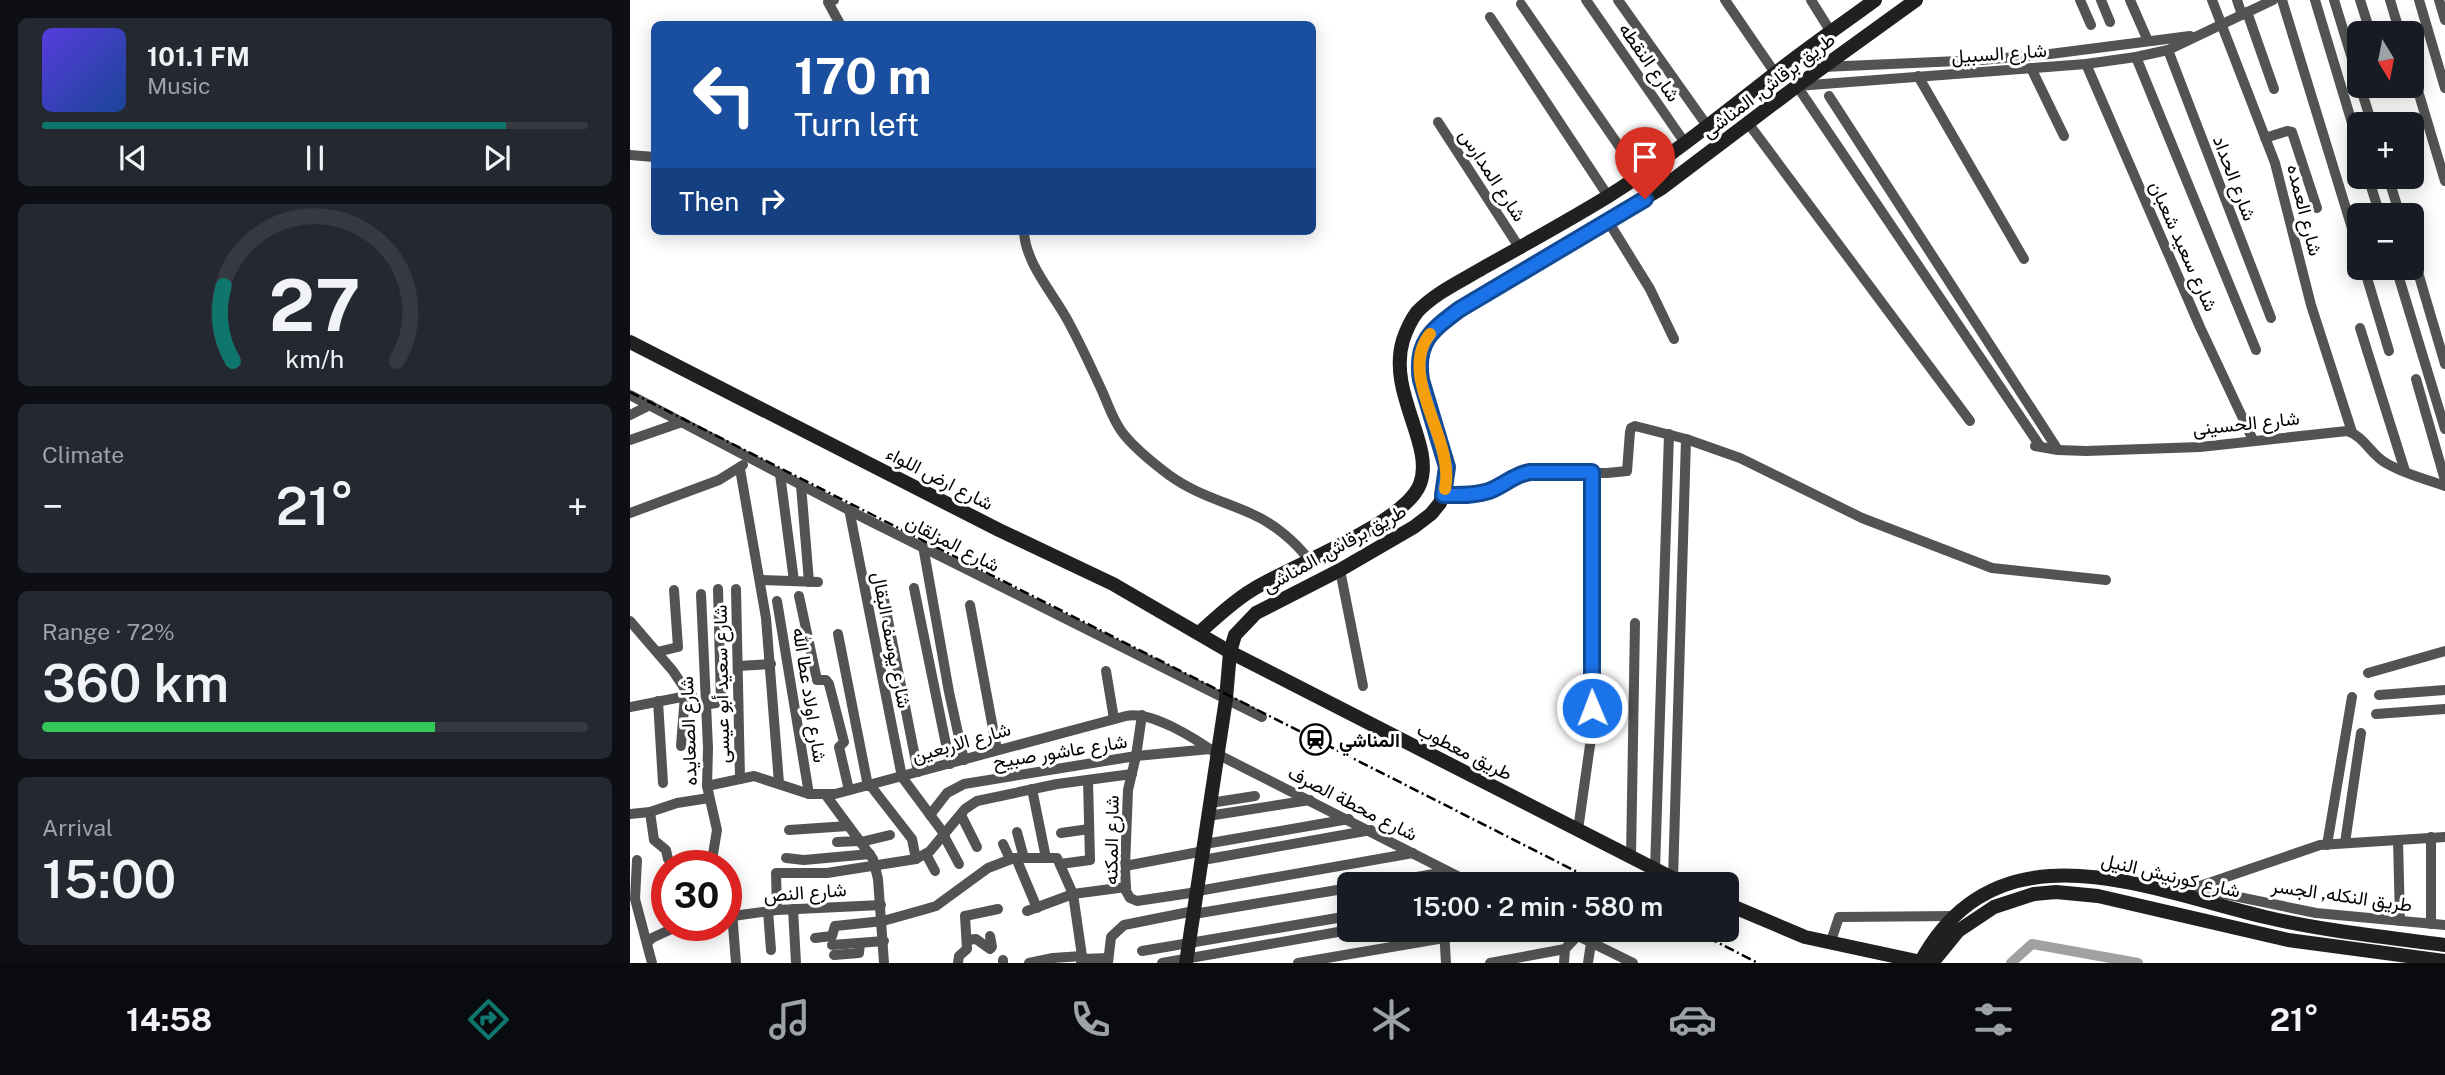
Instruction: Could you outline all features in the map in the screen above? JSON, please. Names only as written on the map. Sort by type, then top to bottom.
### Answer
[{"type":"street","name":"شارع النقطه","points":[[1586,0],[1685,143]]},
{"type":"street","points":[[1618,0],[1708,127]]},
{"type":"street","points":[[1725,0],[1774,73]]},
{"type":"street","points":[[1811,0],[1831,32]]},
{"type":"street","name":"طريق برقاش, المناشى","points":[[1202,635],[1236,600],[1254,588],[1357,536],[1411,498],[1420,484],[1421,452],[1398,372],[1406,331],[1417,313],[1448,289],[1608,196],[1639,175],[1708,127],[1774,73],[1875,0]]},
{"type":"street","points":[[2080,0],[2091,25]]},
{"type":"street","points":[[2101,0],[2110,22]]},
{"type":"street","points":[[2130,0],[2148,41]]},
{"type":"street","name":"شارع العمده","points":[[2211,0],[2275,163],[2311,305],[2352,432]]},
{"type":"street","points":[[2237,0],[2274,89]]},
{"type":"street","points":[[2282,0],[2347,212]]},
{"type":"street","points":[[2315,0],[2349,112]]},
{"type":"street","points":[[2334,0],[2347,42]]},
{"type":"street","points":[[2360,0],[2367,21]]},
{"type":"street","points":[[2390,0],[2396,21]]},
{"type":"street","points":[[2419,0],[2445,89]]},
{"type":"street","points":[[2439,0],[2445,20]]},
{"type":"street","points":[[831,1],[839,21]]},
{"type":"street","name":"طريق برقاش, المناشى","points":[[1186,961],[1204,852],[1213,751],[1226,699],[1227,654],[1235,635],[1256,613],[1340,569],[1414,527],[1431,514],[1443,495],[1447,467],[1421,380],[1421,351],[1427,338],[1436,327],[1460,309],[1672,181],[1913,1]]},
{"type":"street","name":"شارع السبيل","points":[[1797,86],[2086,64],[2136,57],[2168,50],[2268,1]]},
{"type":"street","points":[[1521,4],[1639,175]]},
{"type":"street","points":[[1490,17],[1608,196]]},
{"type":"street","name":"شارع السبيل","points":[[1823,67],[1994,59],[2200,35]]},
{"type":"street","name":"شارع الحداد","points":[[2168,50],[2271,318]]},
{"type":"street","points":[[2136,57],[2256,351]]},
{"type":"street","name":"شارع سعيد شعبان","points":[[2086,64],[2200,327],[2253,440]]},
{"type":"street","points":[[2031,68],[2064,136]]},
{"type":"street","points":[[1918,76],[2024,259]]},
{"type":"street","name":"شارع الحسينى","points":[[1797,86],[2037,446],[2086,451],[2200,447],[2352,432]]},
{"type":"street","points":[[1829,96],[2058,450]]},
{"type":"street","points":[[2420,98],[2445,181]]},
{"type":"street","name":"شارع المدارس","points":[[1438,122],[1519,247]]},
{"type":"street","points":[[1748,123],[1970,421]]},
{"type":"street","points":[[2266,138],[2292,132],[2317,208]]},
{"type":"street","points":[[630,155],[651,157]]},
{"type":"street","points":[[1608,221],[1650,289],[1674,339]]},
{"type":"street","points":[[1024,235],[1030,258],[1079,341],[1112,416],[1132,444],[1170,476],[1215,500],[1253,514],[1301,549],[1309,561]]},
{"type":"street","points":[[2368,280],[2389,351]]},
{"type":"street","points":[[2400,280],[2445,429]]},
{"type":"street","points":[[2420,280],[2445,364]]},
{"type":"street","points":[[1448,289],[1460,309]]},
{"type":"street","points":[[2360,328],[2405,471]]},
{"type":"street","name":"شارع ارض اللواء","points":[[630,342],[999,530],[1113,584],[1202,635],[1227,654]]},
{"type":"street","points":[[2416,379],[2445,483]]},
{"type":"street","name":"شارع المزلقان","points":[[630,395],[801,485],[1262,717]]},
{"type":"street","points":[[630,415],[649,405]]},
{"type":"street","points":[[630,440],[682,422]]},
{"type":"street","points":[[1443,495],[1490,491],[1522,473],[1628,471],[1631,428],[1635,426],[1686,439],[1740,458],[1862,518],[1992,568],[2106,580]]},
{"type":"street","points":[[2352,432],[2378,458],[2405,471],[2445,483]]},
{"type":"street","points":[[1655,870],[1669,434]]},
{"type":"street","points":[[1678,872],[1686,439]]},
{"type":"street","points":[[630,513],[707,485],[740,469],[751,459]]},
{"type":"street","points":[[740,469],[760,580],[771,664],[779,783]]},
{"type":"street","points":[[1578,830],[1592,731],[1592,472]]},
{"type":"street","points":[[780,474],[794,581]]},
{"type":"street","points":[[760,580],[813,582],[801,485]]},
{"type":"street","name":"شارع يوسف البقال","points":[[849,509],[902,777]]},
{"type":"street","points":[[923,546],[964,760]]},
{"type":"street","points":[[1340,569],[1363,686]]},
{"type":"street","points":[[881,585],[918,772]]},
{"type":"street","points":[[914,588],[950,764]]},
{"type":"street","points":[[630,707],[687,695],[721,702],[718,589]]},
{"type":"street","name":"شارع سعيد أبو عيسى","points":[[736,589],[740,779]]},
{"type":"street","points":[[657,652],[678,646],[674,590]]},
{"type":"street","name":"شارع الصعايده","points":[[701,594],[708,792],[717,830],[714,850]]},
{"type":"street","points":[[763,602],[801,596],[817,680],[826,680],[829,684],[844,743],[839,747],[849,790]]},
{"type":"street","name":"شارع اولاد عطا الله","points":[[778,601],[809,794]]},
{"type":"street","points":[[970,605],[997,750]]},
{"type":"street","points":[[630,621],[657,652],[687,695],[681,746]]},
{"type":"street","points":[[1630,857],[1635,623]]},
{"type":"street","points":[[838,634],[869,785],[912,839],[921,857],[935,871]]},
{"type":"street","points":[[2368,673],[2445,651]]},
{"type":"street","name":"طريق معطوب","points":[[1227,654],[1659,872]]},
{"type":"street","points":[[738,666],[771,664]]},
{"type":"street","points":[[1106,671],[1114,719]]},
{"type":"street","points":[[759,690],[773,688]]},
{"type":"street","points":[[2379,695],[2445,690]]},
{"type":"street","points":[[2327,845],[2351,697]]},
{"type":"street","points":[[659,701],[663,783]]},
{"type":"street","points":[[2376,714],[2445,709]]},
{"type":"street","name":"شارع الاربعين","points":[[630,814],[650,812],[740,779],[759,776],[809,794],[849,790],[1114,719],[1134,714],[1142,715]]},
{"type":"street","points":[[1142,715],[1213,751]]},
{"type":"street","name":"شارع المكنه","points":[[1142,715],[1128,790],[1126,887],[1130,898],[1137,901],[1197,891]]},
{"type":"street","points":[[2344,843],[2361,733]]},
{"type":"street","name":"شارع عاشور صبيح","points":[[930,815],[947,793],[964,784],[1136,756],[1213,751]]},
{"type":"street","name":"شارع محطة الصرف","points":[[1213,751],[1371,830],[1413,853],[1436,872]]},
{"type":"street","points":[[771,950],[776,873],[827,873],[875,867],[921,857],[977,801],[1032,789],[1132,774]]},
{"type":"street","points":[[902,777],[944,835],[959,864]]},
{"type":"street","points":[[1060,864],[1089,861],[1088,780]]},
{"type":"street","points":[[1032,789],[1046,858]]},
{"type":"street","points":[[825,794],[870,854],[875,867],[883,921],[884,963]]},
{"type":"street","points":[[1209,810],[1255,796]]},
{"type":"street","points":[[1209,810],[1310,800]]},
{"type":"street","points":[[650,812],[654,840],[666,850]]},
{"type":"street","points":[[961,815],[977,847]]},
{"type":"street","points":[[1204,852],[1349,819]]},
{"type":"street","points":[[789,830],[848,827]]},
{"type":"street","points":[[1061,833],[1089,829]]},
{"type":"street","points":[[1125,866],[1204,852],[1371,830]]},
{"type":"street","points":[[1017,832],[1017,858],[1032,910],[1073,894],[1126,887]]},
{"type":"street","points":[[837,842],[890,835]]},
{"type":"street","points":[[2431,837],[2431,924]]},
{"type":"street","points":[[2171,893],[2194,888],[2309,848],[2344,843],[2445,837]]},
{"type":"street","points":[[2398,840],[2400,921]]},
{"type":"street","points":[[1003,844],[1017,858]]},
{"type":"street","points":[[1197,891],[1413,853]]},
{"type":"street","points":[[786,858],[804,860],[870,854]]},
{"type":"street","points":[[815,937],[832,936],[835,926],[883,921],[936,906],[988,869],[1017,858],[1057,858],[1073,894],[1081,959]]},
{"type":"street","points":[[2431,861],[2445,861]]},
{"type":"street","points":[[635,866],[635,899],[648,942],[650,962]]},
{"type":"street","name":"شارع كورنيش النيل","points":[[1925,963],[1931,945],[1955,915],[1986,893],[2008,884],[2053,874],[2101,877],[2293,923],[2445,945]]},
{"type":"street","points":[[2431,887],[2445,887]]},
{"type":"street","name":"طريق النكله, الجسر","points":[[2194,888],[2316,913],[2445,925]]},
{"type":"street","points":[[1029,963],[1053,958],[1108,961],[1111,937],[1124,925],[1337,890]]},
{"type":"street","name":"شارع كورنيش النيل","points":[[1925,963],[1958,932],[1994,907],[2034,894],[2056,892],[2098,896],[2288,940],[2445,961]]},
{"type":"street","name":"شارع النص","points":[[742,915],[773,910],[881,905]]},
{"type":"street","points":[[793,909],[796,963]]},
{"type":"street","points":[[958,963],[959,957],[967,949],[966,915],[998,909]]},
{"type":"street","points":[[1739,909],[1786,931],[1830,944],[1925,963]]},
{"type":"street","points":[[1830,944],[1839,917],[1955,915]]},
{"type":"street","points":[[1142,951],[1337,918]]},
{"type":"street","points":[[1162,963],[1186,961],[1337,932]]},
{"type":"street","points":[[967,940],[976,939],[990,949],[990,936]]},
{"type":"street","points":[[648,942],[651,939]]},
{"type":"street","points":[[735,941],[736,963]]},
{"type":"street","points":[[833,950],[859,953],[860,943],[884,941]]},
{"type":"street","points":[[1298,963],[1360,958],[1414,942]]},
{"type":"street","points":[[1445,942],[1446,963]]},
{"type":"street","points":[[1494,963],[1533,959],[1565,949],[1571,942]]},
{"type":"street","points":[[1588,963],[1591,943],[1617,959],[1633,963]]},
{"type":"street","points":[[1563,963],[1565,949]]},
{"type":"waterway","points":[[2011,963],[2032,944],[2138,963]]},
{"type":"railway","points":[[630,392],[1577,872]]},
{"type":"railway","points":[[1717,942],[1758,963]]},
{"type":"slow traffic","points":[[1430,334],[1421,351],[1419,366],[1444,452],[1447,467],[1445,489]]},
{"type":"place","name":"المناشي","points":[[1316,740]]},
{"type":"route","points":[[1592,708],[1592,472],[1546,470],[1522,473],[1490,491],[1443,495],[1447,467],[1419,366],[1421,351],[1427,338],[1436,327],[1460,309],[1645,199]]}]
